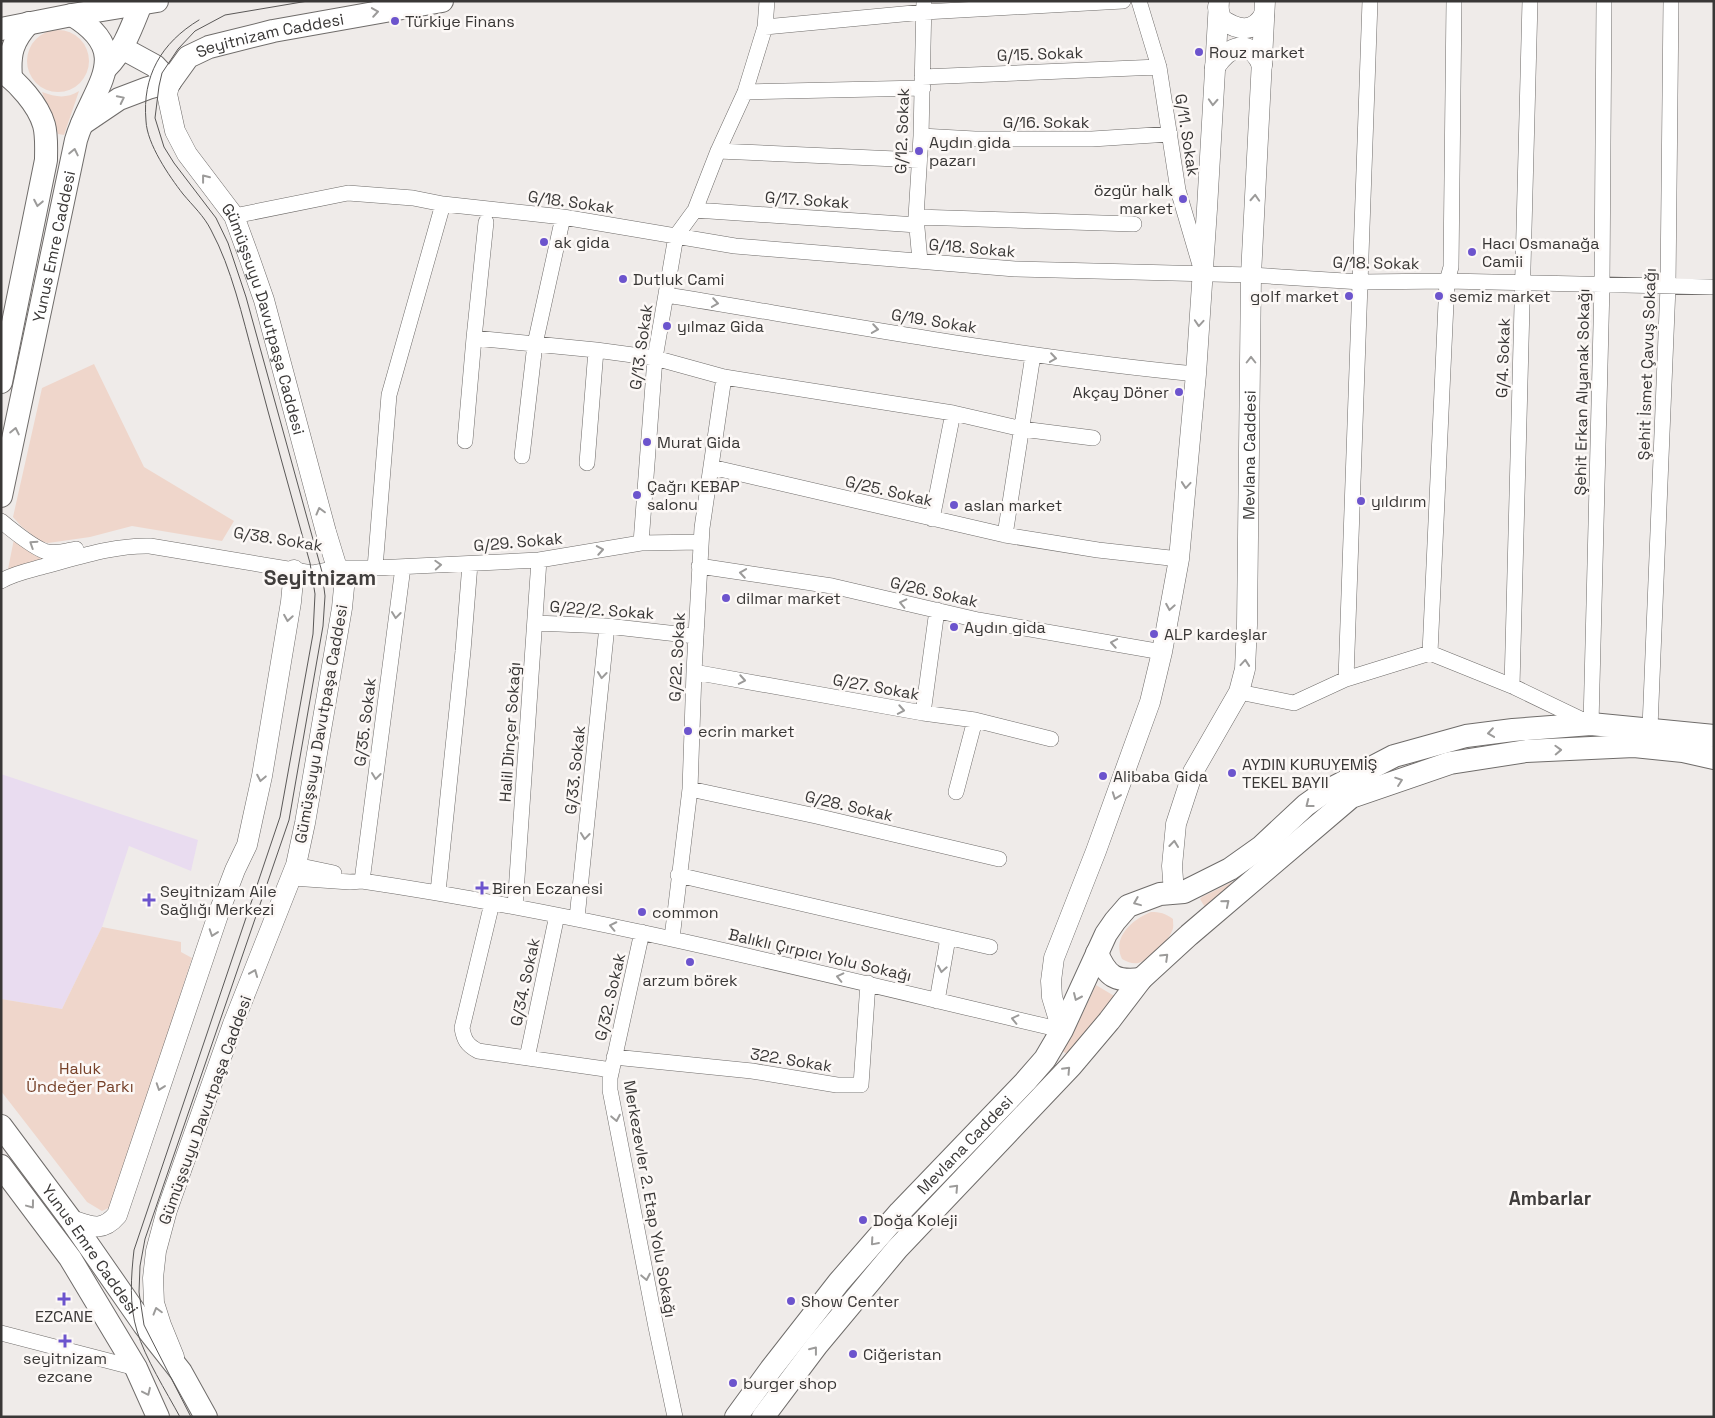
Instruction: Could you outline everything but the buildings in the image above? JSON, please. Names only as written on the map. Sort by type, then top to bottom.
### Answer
[{"type":"main road","name":"Seyitnizam Caddesi","points":[[170,82],[188,57],[209,47],[282,29],[442,1]]},
{"type":"main road","points":[[1,29],[146,2]]},
{"type":"main road","name":"Yunus Emre Caddesi","points":[[1,496],[80,125],[107,67],[122,48],[146,2]]},
{"type":"main road","points":[[72,15],[97,34],[106,54],[107,67]]},
{"type":"main road","points":[[6,74],[12,47],[29,23]]},
{"type":"main road","points":[[80,125],[118,99],[170,82],[155,66],[122,48]]},
{"type":"main road","name":"Yunus Emre Caddesi","points":[[1,382],[8,318],[46,160],[44,126],[40,117],[30,101],[6,74]]},
{"type":"main road","points":[[1714,736],[1650,728],[1592,724],[1513,730],[1466,736],[1394,756],[1323,793],[1261,847],[1230,869],[1179,892],[1160,894],[1128,906],[1115,921],[1097,953],[1106,971],[1114,978],[1127,980],[1141,979],[1189,935],[1351,797],[1450,763],[1526,751],[1634,746],[1683,751],[1714,758]]},
{"type":"main road","points":[[1179,892],[1191,909],[1189,935]]},
{"type":"main road","name":"Mevlana Caddesi","points":[[736,1417],[839,1282],[900,1212],[1045,1059],[1062,1030],[1097,953]]},
{"type":"main road","name":"Mevlana Caddesi","points":[[763,1417],[817,1346],[891,1256],[1071,1066],[1141,979]]},
{"type":"main road","name":"Yunus Emre Caddesi","points":[[1,1126],[71,1220],[144,1325],[181,1372],[206,1417]]},
{"type":"main road","name":"Yunus Emre Caddesi","points":[[1,1166],[70,1258],[136,1368],[158,1417]]},
{"type":"street","name":"G/13. Sokak","points":[[641,542],[655,358],[676,236],[696,210],[718,151],[746,92],[764,27],[766,1]]},
{"type":"street","points":[[764,27],[924,7],[1123,1]]},
{"type":"street","name":"G/11. Sokak","points":[[1140,1],[1159,67],[1178,190],[1202,274]]},
{"type":"street","points":[[1346,679],[1370,1]]},
{"type":"street","points":[[1430,652],[1447,281],[1451,267],[1454,1]]},
{"type":"street","name":"G/4. Sokak","points":[[1512,686],[1530,1]]},
{"type":"street","name":"Şehit Erkan Alyanak Sokağı","points":[[1592,724],[1602,285],[1604,1]]},
{"type":"street","name":"Şehit İsmet Çavuş Sokağı","points":[[1650,728],[1668,286],[1671,1]]},
{"type":"street","points":[[1218,4],[1221,19],[1237,28],[1255,27],[1260,23],[1264,8]]},
{"type":"street","points":[[1062,1030],[1052,997],[1051,981],[1054,958],[1096,851],[1150,702],[1162,652],[1179,559],[1196,374],[1218,4]]},
{"type":"street","name":"G/12. Sokak","points":[[920,261],[917,221],[924,7]]},
{"type":"street","name":"Mevlana Caddesi","points":[[1179,892],[1172,866],[1176,824],[1193,772],[1239,692],[1245,669],[1248,625],[1252,276],[1264,8]]},
{"type":"street","points":[[1215,66],[1228,51],[1242,47],[1251,50],[1258,56],[1262,66]]},
{"type":"street","name":"G/15. Sokak","points":[[746,92],[1159,67]]},
{"type":"street","name":"Gümüşsuyu Davutpaşa Caddesi","points":[[170,82],[167,94],[175,130],[186,154],[234,216],[264,300],[337,568],[345,577],[342,608],[305,824],[294,871],[233,1024],[167,1210],[156,1251],[153,1278],[154,1303],[168,1344],[181,1372]]},
{"type":"street","name":"G/16. Sokak","points":[[921,136],[975,139],[1092,139],[1170,134]]},
{"type":"street","points":[[718,151],[919,160]]},
{"type":"street","name":"G/18. Sokak","points":[[234,216],[348,193],[413,198],[443,204],[564,217],[735,246],[1015,269],[1202,274],[1361,282],[1447,281],[1714,287]]},
{"type":"street","points":[[375,568],[390,395],[443,204]]},
{"type":"street","name":"G/17. Sokak","points":[[696,210],[917,221],[1134,224]]},
{"type":"street","points":[[522,456],[535,344],[564,217]]},
{"type":"street","points":[[465,441],[486,222]]},
{"type":"street","name":"G/19. Sokak","points":[[666,295],[1032,355],[1110,366],[1196,374]]},
{"type":"street","points":[[474,338],[655,358],[724,377],[953,413],[1022,429],[1093,438]]},
{"type":"street","points":[[587,463],[596,350]]},
{"type":"street","points":[[1005,535],[1032,355]]},
{"type":"street","name":"G/22. Sokak","points":[[672,938],[678,875],[690,789],[701,542],[724,377]]},
{"type":"street","points":[[932,519],[953,413]]},
{"type":"street","name":"G/25. Sokak","points":[[711,467],[1005,535],[1098,550],[1179,559]]},
{"type":"street","name":"G/38. Sokak","points":[[1,521],[45,551],[57,552],[77,549],[124,536],[140,535],[310,563],[319,562],[337,568]]},
{"type":"street","name":"G/29. Sokak","points":[[337,568],[403,567],[539,560],[641,542],[701,542]]},
{"type":"street","name":"G/38. Sokak","points":[[1,581],[16,574],[132,545],[150,546],[312,573],[337,568]]},
{"type":"street","name":"Halil Dinçer Sokağı","points":[[515,907],[539,560]]},
{"type":"street","points":[[438,892],[470,564]]},
{"type":"street","name":"G/26. Sokak","points":[[699,566],[832,586],[978,620],[1162,652]]},
{"type":"street","name":"G/35. Sokak","points":[[362,881],[403,567]]},
{"type":"street","points":[[71,1220],[92,1227],[106,1225],[117,1215],[220,912],[246,844],[262,776],[291,602],[294,570]]},
{"type":"street","points":[[923,714],[937,610]]},
{"type":"street","name":"G/22/2. Sokak","points":[[535,624],[607,626],[696,636]]},
{"type":"street","name":"G/33. Sokak","points":[[577,918],[607,626]]},
{"type":"street","points":[[1239,692],[1294,703],[1346,679],[1430,652],[1512,686],[1592,724]]},
{"type":"street","name":"G/27. Sokak","points":[[694,672],[923,714],[975,720],[1051,739]]},
{"type":"street","points":[[956,792],[975,720]]},
{"type":"street","name":"G/28. Sokak","points":[[690,789],[816,816],[999,860]]},
{"type":"street","name":"Balıklı Çırpıcı Yolu Sokağı","points":[[294,871],[352,876],[362,881],[438,892],[577,918],[868,983],[1062,1030]]},
{"type":"street","points":[[678,875],[990,947]]},
{"type":"street","name":"Merkezevler 2. Etap Yolu Sokağı","points":[[492,903],[462,1028],[464,1040],[478,1052],[527,1058],[613,1064],[610,1090],[675,1417]]},
{"type":"street","name":"G/34. Sokak","points":[[527,1058],[557,915]]},
{"type":"street","name":"G/32. Sokak","points":[[613,1064],[642,932]]},
{"type":"street","points":[[937,1001],[948,938]]},
{"type":"street","name":"322. Sokak","points":[[613,1064],[752,1071],[837,1085],[861,1085],[868,983]]},
{"type":"street","points":[[1,1333],[136,1368]]},
{"type":"shaded area","points":[[1,774],[198,840],[191,871],[129,846],[102,927],[62,1009],[1,999]]},
{"type":"green space","points":[[52,30],[64,30],[80,39],[87,49],[89,61],[87,73],[80,83],[64,92],[52,92],[41,87],[32,78],[27,67],[27,55],[32,44],[41,35]]},
{"type":"green space","points":[[79,91],[64,135],[58,134],[42,92],[61,96]]},
{"type":"green space","points":[[94,364],[144,467],[234,521],[222,541],[132,526],[90,537],[48,543],[40,541],[13,517],[42,388]]},
{"type":"green space","points":[[14,539],[36,556],[46,559],[8,569]]},
{"type":"green space","points":[[1232,882],[1234,884],[1206,909],[1200,899]]},
{"type":"green space","points":[[1151,912],[1162,913],[1173,919],[1173,928],[1170,935],[1159,949],[1139,963],[1122,959],[1120,944],[1125,931],[1130,925]]},
{"type":"green space","name":"Haluk Ündeğer Parkı","points":[[102,927],[181,942],[181,952],[192,958],[113,1206],[102,1211],[87,1202],[1,1091],[1,999],[62,1009]]},
{"type":"green space","points":[[1096,985],[1116,997],[1067,1054],[1062,1051],[1071,1038]]},
{"type":"tram line","points":[[191,1417],[144,1325],[139,1292],[140,1266],[145,1239],[289,820],[323,626],[325,596],[322,572],[246,297],[228,243],[216,218],[164,147],[155,118],[162,73],[178,49],[195,31],[225,15],[308,1]]},
{"type":"tram line","points":[[180,1417],[150,1363],[134,1321],[132,1301],[134,1250],[280,817],[313,634],[315,594],[310,563],[231,277],[208,225],[165,169],[154,149],[147,130],[147,89],[157,62],[164,50],[174,39],[199,20]]},
{"type":"place","name":"Türkiye Finans","points":[[395,21]]},
{"type":"place","name":"Rouz market","points":[[1199,52]]},
{"type":"place","name":"Aydın gida pazarı","points":[[919,151]]},
{"type":"place","name":"özgür halk market","points":[[1183,199]]},
{"type":"place","name":"ak gida","points":[[544,242]]},
{"type":"place","name":"Hacı Osmanağa Camii","points":[[1472,252]]},
{"type":"place","name":"Dutluk Cami","points":[[623,279]]},
{"type":"place","name":"golf market","points":[[1349,296]]},
{"type":"place","name":"semiz market","points":[[1439,296]]},
{"type":"place","name":"yılmaz Gida","points":[[667,326]]},
{"type":"place","name":"Akçay Döner","points":[[1179,392]]},
{"type":"place","name":"Murat Gida","points":[[647,442]]},
{"type":"place","name":"Çağrı KEBAP salonu","points":[[637,495]]},
{"type":"place","name":"yıldırım","points":[[1361,501]]},
{"type":"place","name":"aslan market","points":[[954,505]]},
{"type":"place","name":"dilmar market","points":[[726,598]]},
{"type":"place","name":"Aydın gida","points":[[954,627]]},
{"type":"place","name":"ALP kardeşlar","points":[[1154,634]]},
{"type":"place","name":"ecrin market","points":[[688,731]]},
{"type":"place","name":"AYDIN KURUYEMİŞ TEKEL BAYII","points":[[1232,773]]},
{"type":"place","name":"Alibaba Gida","points":[[1103,776]]},
{"type":"place","name":"Biren Eczanesi","points":[[482,888]]},
{"type":"place","name":"Seyitnizam Aile Sağlığı Merkezi","points":[[149,900]]},
{"type":"place","name":"common","points":[[642,912]]},
{"type":"place","name":"arzum börek","points":[[690,962]]},
{"type":"place","name":"Doğa Koleji","points":[[863,1220]]},
{"type":"place","name":"EZCANE","points":[[64,1299]]},
{"type":"place","name":"Show Center","points":[[791,1301]]},
{"type":"place","name":"seyitnizam ezcane","points":[[65,1341]]},
{"type":"place","name":"Ciğeristan","points":[[853,1354]]},
{"type":"place","name":"burger shop","points":[[733,1383]]},
{"type":"district","name":"Seyitnizam","points":[[320,577]]},
{"type":"district","name":"Ambarlar","points":[[1550,1198]]}]
